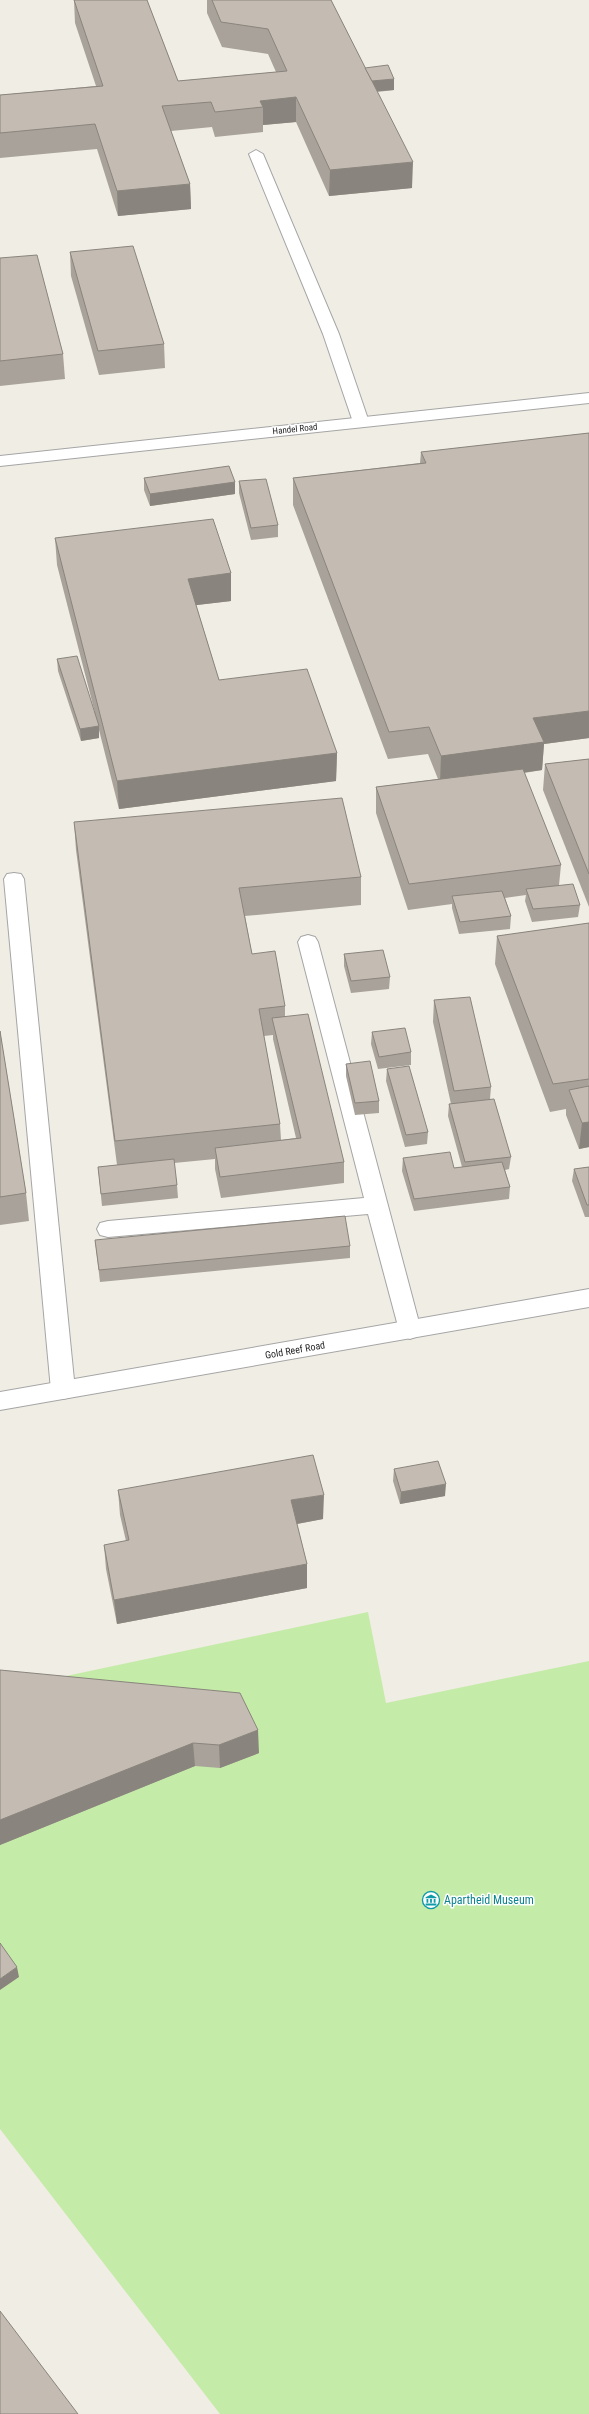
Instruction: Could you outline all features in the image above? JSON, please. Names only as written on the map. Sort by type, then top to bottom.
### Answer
[{"type":"street","points":[[256,154],[330,334],[361,422]]},
{"type":"street","name":"Handel Road","points":[[0,460],[589,398]]},
{"type":"street","points":[[14,879],[63,1390]]},
{"type":"street","points":[[308,942],[410,1330]]},
{"type":"street","points":[[108,1228],[377,1205]]},
{"type":"street","name":"Gold Reef Road","points":[[0,1401],[589,1298]]},
{"type":"green space","points":[[368,1612],[386,1703],[589,1661],[589,2414],[220,2414],[0,2129],[0,1690]]},
{"type":"building","points":[[74,0],[147,0],[178,81],[287,71],[268,29],[221,22],[212,0],[331,0],[413,162],[330,170],[296,97],[260,101],[263,107],[215,112],[211,102],[162,106],[190,184],[117,191],[95,124],[0,133],[0,95],[103,86]]},
{"type":"building","points":[[388,65],[394,79],[372,81],[365,68]]},
{"type":"building","points":[[133,246],[164,344],[98,351],[70,252]]},
{"type":"building","points":[[37,255],[63,354],[0,361],[0,258]]},
{"type":"building","points":[[589,433],[589,711],[533,718],[544,742],[441,756],[429,727],[389,732],[293,478],[426,463],[421,452]]},
{"type":"building","points":[[229,466],[235,482],[150,494],[144,478]]},
{"type":"building","points":[[266,479],[278,525],[251,528],[239,481]]},
{"type":"building","points":[[213,519],[231,573],[188,579],[219,680],[307,669],[337,753],[117,781],[55,538]]},
{"type":"building","points":[[77,656],[99,726],[80,729],[57,659]]},
{"type":"building","points":[[589,759],[589,874],[545,764]]},
{"type":"building","points":[[523,769],[561,865],[409,884],[376,787]]},
{"type":"building","points":[[342,798],[361,877],[239,888],[252,954],[275,951],[285,1006],[259,1009],[280,1124],[115,1141],[74,822]]},
{"type":"building","points":[[573,884],[580,905],[533,909],[526,889]]},
{"type":"building","points":[[502,891],[511,916],[460,922],[452,896]]},
{"type":"building","points":[[589,923],[589,1079],[553,1084],[497,936]]},
{"type":"building","points":[[383,950],[390,977],[351,981],[344,954]]},
{"type":"building","points":[[470,997],[491,1087],[454,1091],[434,1000]]},
{"type":"building","points":[[308,1014],[344,1162],[220,1177],[215,1148],[301,1138],[272,1018]]},
{"type":"building","points":[[405,1028],[411,1052],[379,1057],[372,1032]]},
{"type":"building","points":[[0,1031],[26,1193],[0,1197]]},
{"type":"building","points":[[370,1061],[379,1101],[355,1103],[346,1064]]},
{"type":"building","points":[[409,1066],[428,1132],[406,1135],[387,1069]]},
{"type":"building","points":[[589,1086],[589,1122],[582,1123],[569,1090]]},
{"type":"building","points":[[494,1099],[511,1157],[465,1162],[449,1104]]},
{"type":"building","points":[[450,1152],[454,1168],[502,1162],[510,1187],[414,1199],[403,1158]]},
{"type":"building","points":[[174,1159],[177,1185],[101,1194],[98,1167]]},
{"type":"building","points":[[589,1167],[589,1205],[587,1205],[574,1169]]},
{"type":"building","points":[[345,1216],[350,1246],[99,1270],[95,1240]]},
{"type":"building","points":[[313,1455],[324,1495],[291,1500],[307,1564],[114,1600],[104,1545],[129,1540],[118,1490]]},
{"type":"building","points":[[438,1461],[446,1484],[401,1492],[394,1469]]},
{"type":"building","points":[[0,1670],[240,1693],[258,1730],[219,1745],[193,1743],[0,1820]]},
{"type":"building","points":[[0,1943],[17,1967],[0,1979]]},
{"type":"building","points":[[0,2311],[78,2414],[0,2414]]},
{"type":"place","name":"Apartheid Museum","points":[[431,1900]]}]
